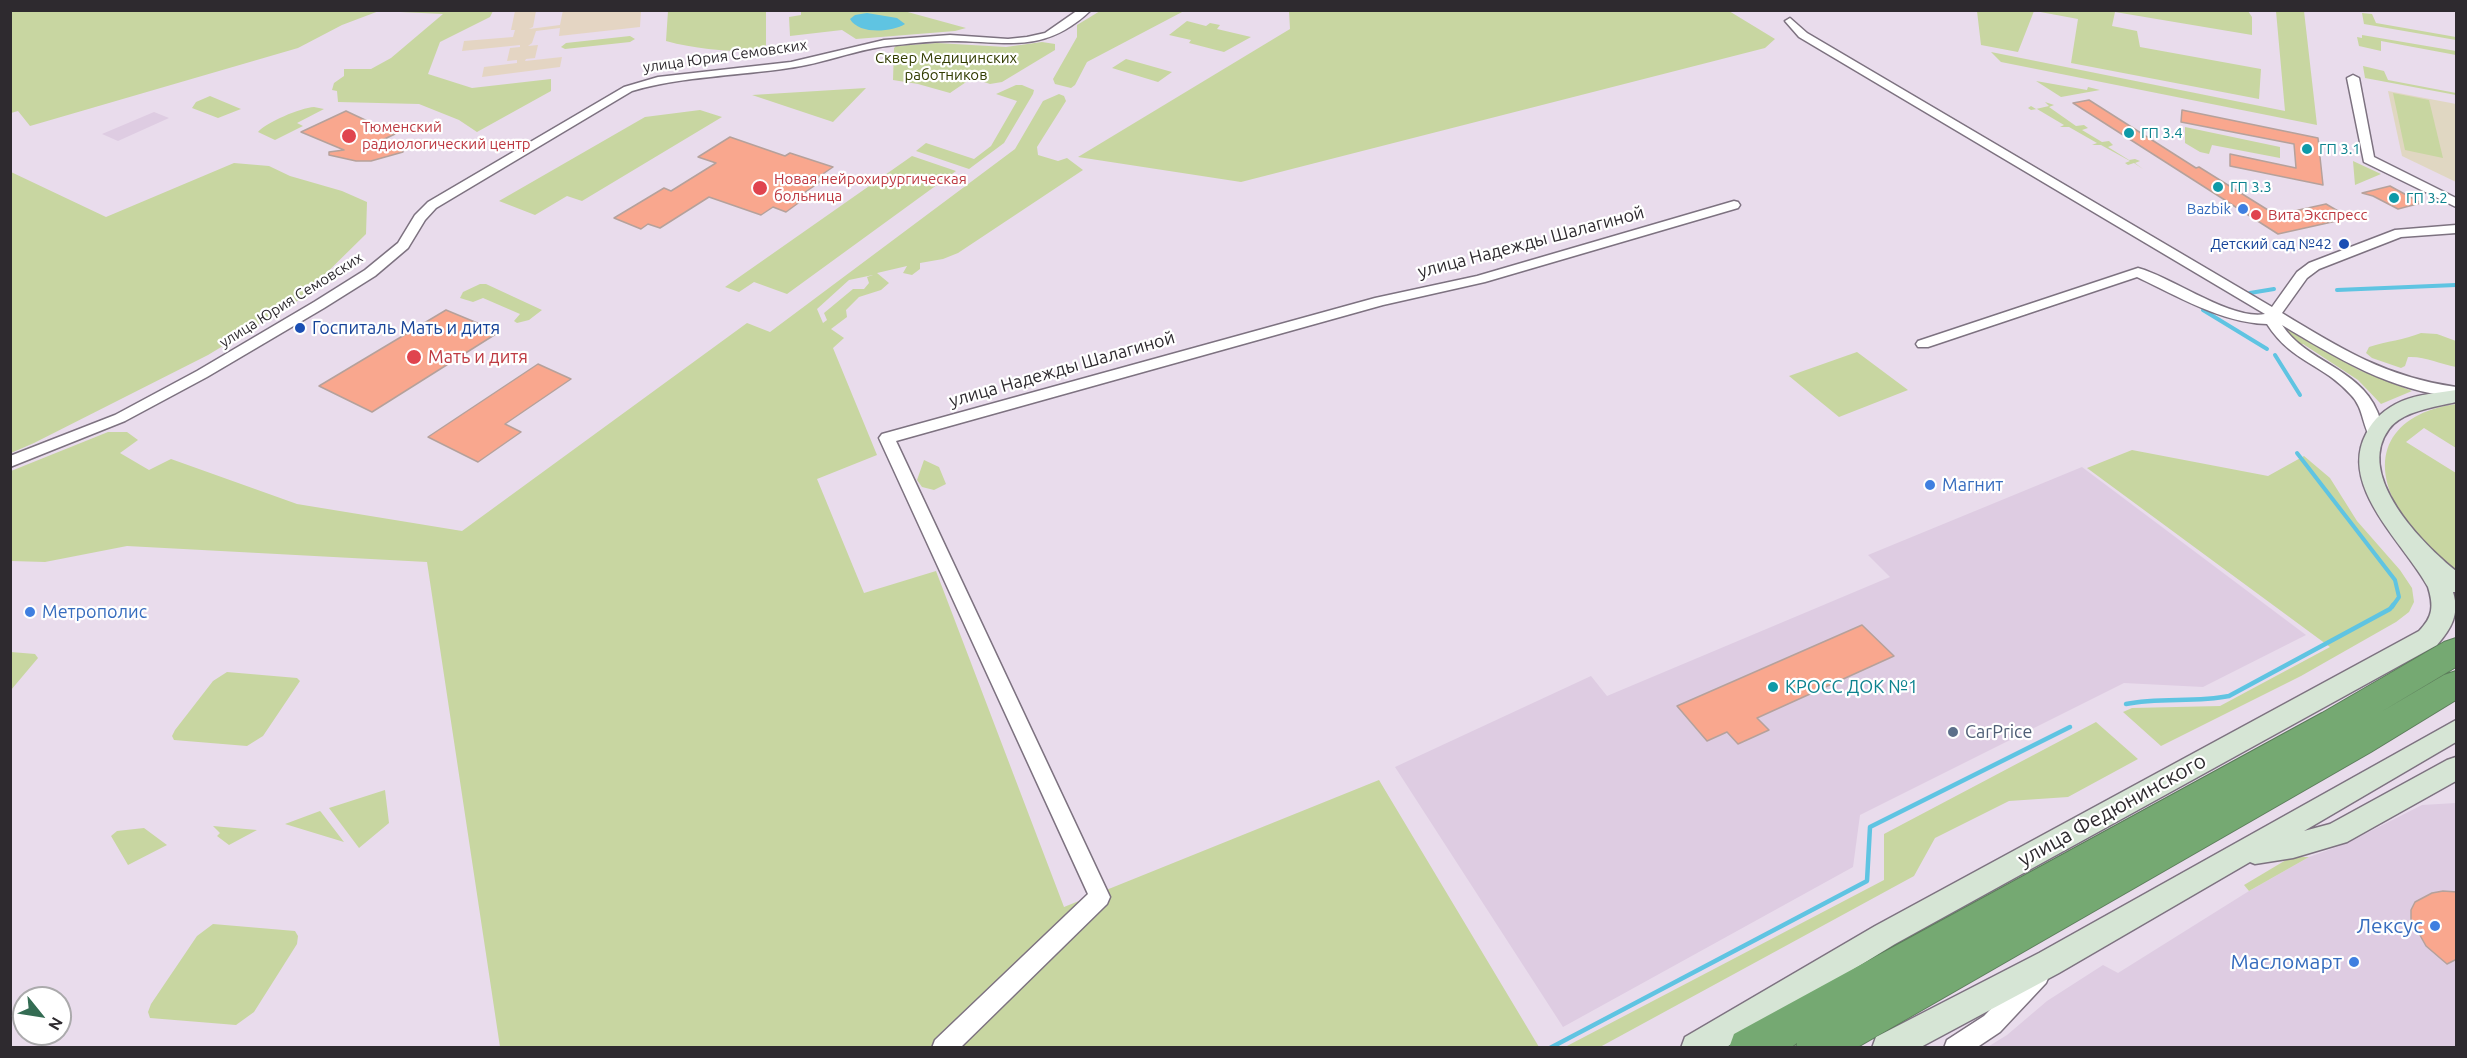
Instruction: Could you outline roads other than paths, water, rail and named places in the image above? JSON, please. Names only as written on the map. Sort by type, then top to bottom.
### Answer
[{"type":"highway","points":[[1816,1047],[2347,733],[2457,651]]},
{"type":"highway","points":[[2347,733],[2457,684]]},
{"type":"highway","name":"улица Федюнинского","points":[[1749,1047],[2347,733]]},
{"type":"main road","points":[[2457,394],[2424,401],[2404,408],[2389,417],[2375,434],[2369,450],[2368,462],[2372,484],[2389,517],[2425,558],[2457,584]]},
{"type":"main road","name":"улица Федюнинского","points":[[1696,1047],[1885,934],[2438,631],[2444,621],[2445,600],[2431,571],[2406,538]]},
{"type":"main road","points":[[1887,1047],[2049,963],[2457,730]]},
{"type":"main road","points":[[2242,853],[2294,846],[2337,834],[2457,768]]},
{"type":"street","name":"улица Юрия Семовских","points":[[10,462],[120,418],[202,374],[319,305],[370,273],[403,245],[420,218],[432,205],[628,89],[658,80],[791,65],[884,43],[950,38],[1008,42],[1027,40],[1049,34],[1086,10]]},
{"type":"street","points":[[1790,21],[1803,35],[2367,368],[2413,385],[2457,394]]},
{"type":"street","points":[[2353,78],[2368,159],[2457,203]]},
{"type":"street","name":"улица Надежды Шалагиной","points":[[942,1047],[1100,897],[887,438],[1380,301],[1480,279],[1734,205]]},
{"type":"street","points":[[1923,344],[2138,272],[2200,302],[2248,318],[2266,320],[2274,314],[2302,275],[2314,266],[2400,233],[2457,229]]},
{"type":"street","points":[[2274,314],[2273,322],[2283,338],[2342,378],[2362,396],[2370,412],[2375,434]]},
{"type":"street","points":[[1955,1047],[1992,1024],[2049,963]]},
{"type":"water","points":[[867,13],[897,18],[905,24],[892,29],[868,30],[854,24],[850,19],[855,15]]},
{"type":"waterway","points":[[2337,290],[2456,285]]},
{"type":"waterway","points":[[2250,293],[2274,289]]},
{"type":"waterway","points":[[2203,310],[2267,349]]},
{"type":"waterway","points":[[2275,355],[2300,395]]},
{"type":"waterway","points":[[2297,453],[2395,580],[2399,597],[2392,607]]},
{"type":"waterway","points":[[2126,704],[2229,696],[2390,609],[2393,605]]},
{"type":"waterway","points":[[1550,1048],[1867,881],[1870,827],[2070,727]]},
{"type":"place","name":"ГП 3.4","points":[[2129,133]]},
{"type":"place","name":"Тюменский радиологический центр","points":[[349,136]]},
{"type":"place","name":"ГП 3.1","points":[[2307,149]]},
{"type":"place","name":"ГП 3.3","points":[[2218,187]]},
{"type":"place","name":"Новая нейрохирургическая больница","points":[[760,188]]},
{"type":"place","name":"ГП 3.2","points":[[2394,198]]},
{"type":"place","name":"Bazbik","points":[[2243,209]]},
{"type":"place","name":"Вита Экспресс","points":[[2256,215]]},
{"type":"place","name":"Детский сад №42","points":[[2344,244]]},
{"type":"place","name":"Госпиталь Мать и дитя","points":[[300,328]]},
{"type":"place","name":"Мать и дитя","points":[[414,357]]},
{"type":"place","name":"Магнит","points":[[1930,485]]},
{"type":"place","name":"Метрополис","points":[[30,612]]},
{"type":"place","name":"КРОСС ДОК №1","points":[[1773,687]]},
{"type":"place","name":"CarPrice","points":[[1953,732]]},
{"type":"place","name":"Лексус","points":[[2435,926]]},
{"type":"place","name":"Масломарт","points":[[2354,962]]},
{"type":"park label","name":"Сквер Медицинских работников","points":[[946,66]]}]
